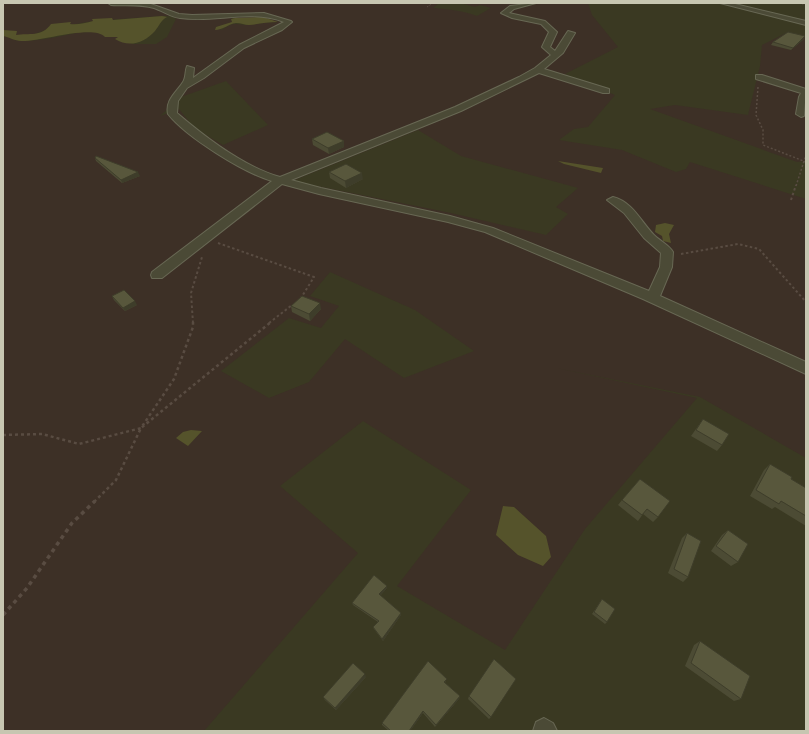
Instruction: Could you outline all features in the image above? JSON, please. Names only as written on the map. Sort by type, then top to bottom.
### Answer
[{"type":"street","points":[[111,3],[153,6],[170,13],[192,17],[257,15],[271,16],[288,22],[251,40],[223,59],[205,75],[184,86]]},
{"type":"street","points":[[533,3],[512,7],[504,13],[514,17],[543,22],[552,32],[546,47],[555,55]]},
{"type":"street","points":[[723,3],[806,23]]},
{"type":"street","points":[[170,13],[177,9]]},
{"type":"street","points":[[157,275],[280,181],[458,109],[538,70],[560,51],[571,33]]},
{"type":"street","points":[[190,68],[189,80],[180,89],[172,105],[173,114],[194,132],[239,162],[280,181],[450,219],[489,230],[653,298],[806,368]]},
{"type":"street","points":[[538,70],[606,92]]},
{"type":"street","points":[[760,76],[806,92],[803,97],[801,114]]},
{"type":"street","points":[[613,200],[626,208],[638,220],[646,234],[667,252],[666,267],[653,298]]},
{"type":"path","points":[[427,7],[433,3]]},
{"type":"path","points":[[799,3],[806,5]]},
{"type":"path","points":[[760,76],[756,115],[764,130],[763,145],[805,161]]},
{"type":"path","points":[[791,200],[806,155]]},
{"type":"path","points":[[3,615],[27,588],[72,523],[116,480],[141,428],[174,379],[194,327],[191,293],[201,261],[205,238],[314,277],[300,299]]},
{"type":"path","points":[[667,255],[738,244],[759,249],[806,302]]},
{"type":"path","points":[[3,434],[42,434],[79,444],[141,428],[294,304]]},
{"type":"shaded area","points":[[3,3],[439,3],[433,8],[456,10],[477,16],[491,8],[480,5],[475,7],[461,3],[588,3],[592,15],[618,47],[565,74],[615,95],[588,127],[574,129],[559,140],[622,150],[676,172],[686,169],[690,162],[806,199],[806,458],[700,397],[556,368],[697,398],[585,529],[505,650],[397,586],[471,490],[363,421],[280,486],[358,553],[204,731],[3,731],[3,36],[19,41],[29,41],[54,38],[87,31],[78,36],[88,31],[119,36],[132,44],[156,44],[167,37],[176,19],[172,16],[162,16],[93,21],[48,29],[32,35],[15,35],[17,32],[3,30]],"holes":[[[235,18],[278,22],[249,25],[233,24],[222,30],[216,27],[233,22],[231,19]],[[226,81],[268,125],[223,145],[194,128],[179,109],[160,116],[181,97]],[[418,130],[461,156],[578,188],[556,207],[568,214],[546,235],[451,213],[292,181]],[[330,272],[415,310],[474,351],[404,378],[345,339],[309,382],[269,398],[221,371],[289,318],[321,328],[339,306],[310,296]]]},
{"type":"shaded area","points":[[162,16],[167,17],[151,35],[146,39],[131,44],[120,42],[115,39],[118,37],[105,37],[99,33],[89,32],[66,34],[30,41],[21,41],[3,36],[3,30],[17,31],[16,35],[30,34],[44,31],[51,24],[71,22],[70,24],[79,24],[93,21],[92,19],[112,18],[113,20]]},
{"type":"shaded area","points":[[263,17],[278,22],[249,25],[236,23],[215,30],[216,27],[232,22],[231,19]]},
{"type":"shaded area","points":[[788,32],[806,37],[806,161],[797,162],[650,109],[675,105],[748,115],[760,66],[762,45]]},
{"type":"shaded area","points":[[558,161],[603,168],[601,173],[564,164]]},
{"type":"shaded area","points":[[665,223],[674,225],[669,234],[671,243],[663,241],[662,236],[655,232],[656,225]]},
{"type":"shaded area","points":[[191,430],[202,431],[188,446],[176,438],[183,432]]},
{"type":"shaded area","points":[[503,506],[514,507],[546,536],[551,557],[543,566],[518,555],[496,535]]},
{"type":"building","points":[[788,32],[805,36],[793,48],[773,42]]},
{"type":"building","points":[[327,132],[344,141],[328,148],[312,139]]},
{"type":"building","points":[[96,156],[138,172],[121,180],[95,158]]},
{"type":"building","points":[[346,164],[362,173],[345,181],[329,172]]},
{"type":"building","points":[[124,290],[135,301],[123,308],[112,296]]},
{"type":"building","points":[[302,296],[320,303],[309,314],[291,306]]},
{"type":"building","points":[[703,419],[729,434],[722,445],[696,430]]},
{"type":"building","points":[[770,464],[792,477],[791,479],[806,488],[806,516],[781,501],[779,504],[756,490]]},
{"type":"building","points":[[640,479],[670,501],[658,517],[647,509],[642,515],[622,500]]},
{"type":"building","points":[[728,530],[748,544],[738,562],[716,546]]},
{"type":"building","points":[[687,533],[701,541],[688,577],[674,569]]},
{"type":"building","points":[[374,575],[387,586],[379,594],[401,613],[382,639],[373,627],[379,621],[352,603]]},
{"type":"building","points":[[602,599],[615,609],[607,622],[594,612]]},
{"type":"building","points":[[700,641],[750,676],[741,699],[691,663]]},
{"type":"building","points":[[494,659],[516,679],[491,717],[469,696]]},
{"type":"building","points":[[428,661],[447,679],[444,682],[460,696],[436,725],[423,711],[409,731],[391,731],[382,723]]},
{"type":"building","points":[[353,663],[365,674],[335,708],[323,697]]}]
